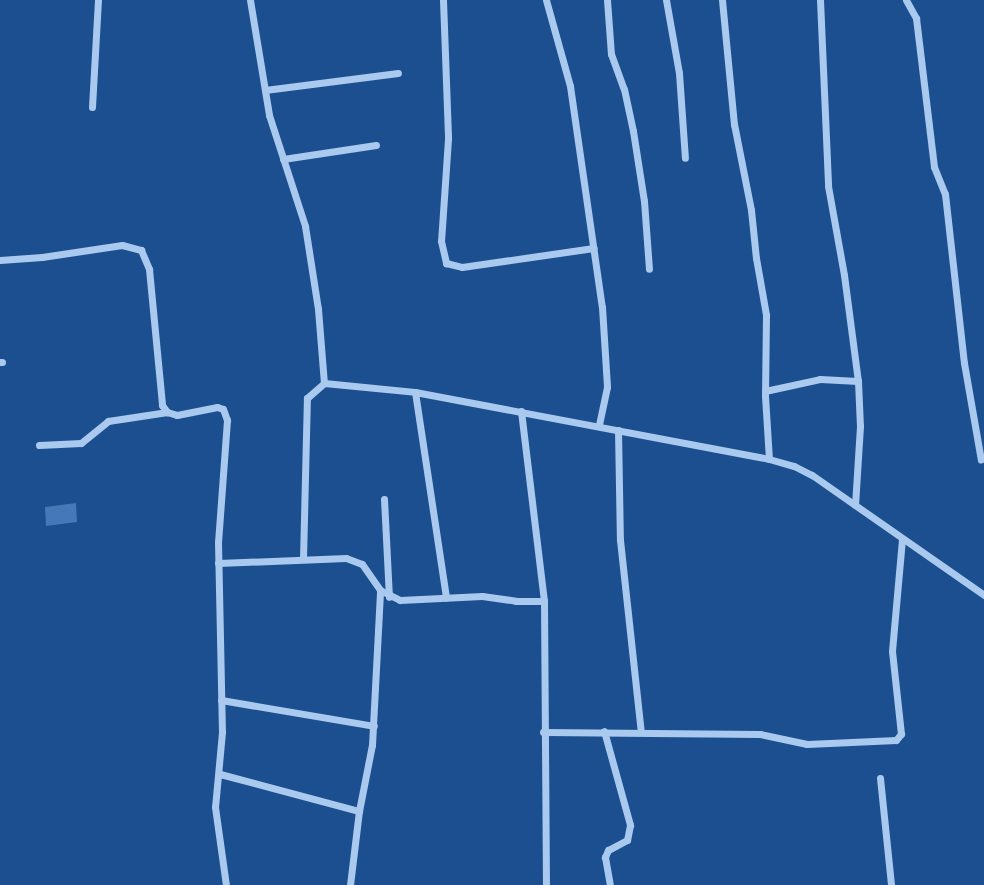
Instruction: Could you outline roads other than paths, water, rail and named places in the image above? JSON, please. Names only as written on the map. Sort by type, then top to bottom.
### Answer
[{"type":"street","points":[[92,107],[98,0]]},
{"type":"street","points":[[250,0],[269,115],[305,226],[318,309],[324,383]]},
{"type":"street","points":[[443,0],[448,139],[441,242],[446,263],[462,267],[594,248]]},
{"type":"street","points":[[546,0],[570,86],[602,307],[607,387],[599,426]]},
{"type":"street","points":[[607,0],[611,54],[624,89],[644,201],[649,269]]},
{"type":"street","points":[[666,0],[679,73],[685,158]]},
{"type":"street","points":[[722,0],[736,134],[751,210],[766,314],[765,391],[769,458]]},
{"type":"street","points":[[820,0],[828,186],[858,381],[860,426],[855,505]]},
{"type":"street","points":[[906,0],[916,18],[934,167],[945,194],[964,363],[981,460]]},
{"type":"street","points":[[265,90],[398,73]]},
{"type":"street","points":[[283,159],[376,145]]},
{"type":"street","points":[[0,260],[42,257],[122,245],[141,250],[149,269],[157,367],[162,405],[167,412]]},
{"type":"street","points":[[765,391],[820,379],[858,381]]},
{"type":"street","points":[[303,559],[307,398],[324,383],[415,392],[769,458],[812,475],[984,595]]},
{"type":"street","points":[[415,392],[446,598]]},
{"type":"street","points":[[39,445],[80,443],[90,439],[108,421],[167,412],[177,415],[217,407],[223,409],[227,420],[218,564],[220,774],[215,807],[226,885]]},
{"type":"street","points":[[521,411],[544,601],[546,885]]},
{"type":"street","points":[[618,430],[620,540],[641,732]]},
{"type":"street","points":[[384,499],[389,597]]},
{"type":"street","points":[[543,732],[760,734],[807,744],[896,740],[901,734],[892,651],[902,539]]},
{"type":"street","points":[[218,564],[335,557],[362,564],[380,590],[389,597],[400,600],[482,596],[516,601],[544,601]]},
{"type":"street","points":[[350,885],[359,811],[369,769],[374,726],[380,590]]},
{"type":"street","points":[[221,700],[374,726]]},
{"type":"street","points":[[604,731],[630,825],[626,840],[608,850],[605,857],[610,885]]},
{"type":"street","points":[[220,774],[359,811]]},
{"type":"street","points":[[880,778],[891,885]]}]
